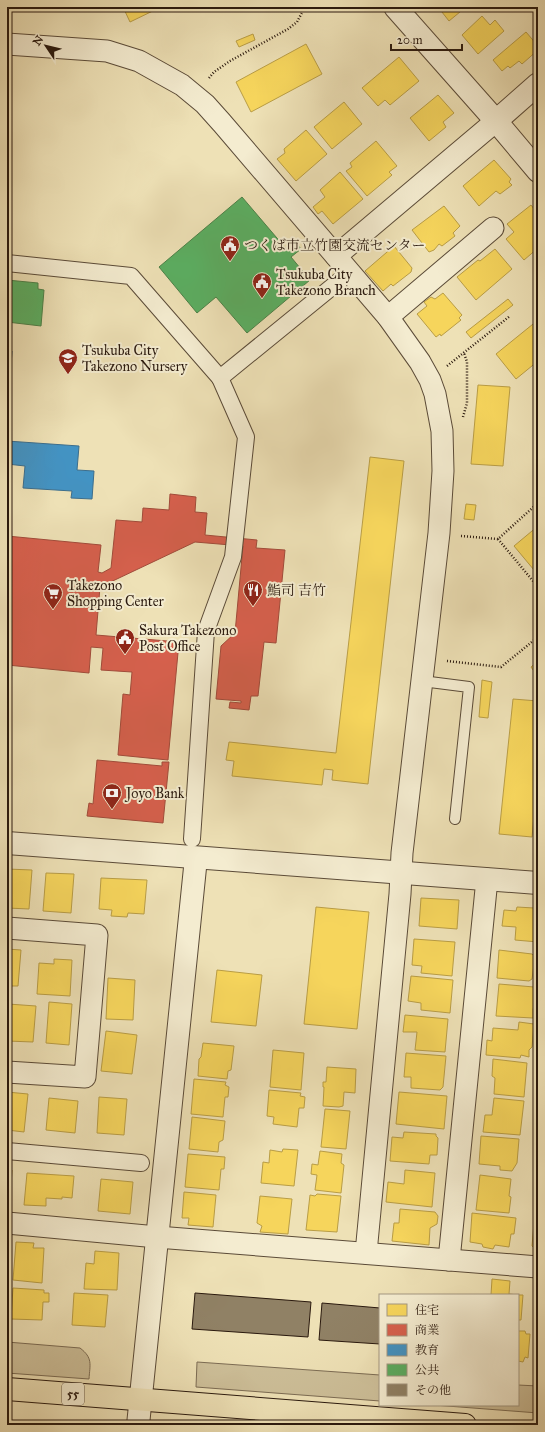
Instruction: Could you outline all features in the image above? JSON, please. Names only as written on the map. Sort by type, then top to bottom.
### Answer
[{"type":"main road","name":"55","points":[[7,1389],[465,1425]]},
{"type":"street","points":[[395,7],[496,121],[538,171]]},
{"type":"street","points":[[7,44],[107,51],[138,61],[182,85],[205,104],[222,123],[388,317],[420,362],[430,380],[435,394],[442,431],[443,471],[439,533],[401,872],[366,1253]]},
{"type":"street","points":[[336,256],[538,84]]},
{"type":"street","points":[[388,317],[493,228]]},
{"type":"street","points":[[7,263],[131,276],[220,378],[246,437],[233,557],[206,631],[194,848],[138,1425]]},
{"type":"street","points":[[220,378],[349,273]]},
{"type":"street","points":[[7,843],[194,848],[401,872],[538,883]]},
{"type":"street","points":[[449,1260],[486,879]]},
{"type":"street","points":[[7,928],[97,935],[85,1077],[7,1072]]},
{"type":"street","points":[[7,1151],[141,1163]]},
{"type":"street","points":[[7,1223],[157,1237],[538,1267]]},
{"type":"lane","points":[[422,681],[469,687],[455,819]]},
{"type":"path","points":[[194,95],[214,72],[297,22],[305,7]]},
{"type":"path","points":[[430,380],[510,316]]},
{"type":"path","points":[[442,431],[453,428],[460,422],[464,414],[466,403],[467,362],[464,353]]},
{"type":"path","points":[[498,539],[538,503]]},
{"type":"path","points":[[439,533],[498,539],[538,587]]},
{"type":"path","points":[[424,659],[501,667],[538,637]]},
{"type":"shaded area","points":[[7,1342],[80,1348],[89,1358],[89,1379],[7,1373]]},
{"type":"shaded area","points":[[197,1362],[379,1375],[379,1401],[196,1387]]},
{"type":"shaded area","points":[[519,1385],[538,1386],[538,1413],[447,1406],[519,1406]]},
{"type":"building: 住宅","points":[[123,7],[161,7],[130,22]]},
{"type":"building: 住宅","points":[[438,7],[466,7],[449,21]]},
{"type":"building: 住宅","points":[[482,16],[490,25],[495,20],[504,31],[478,54],[462,35]]},
{"type":"building: 住宅","points":[[526,32],[538,46],[538,50],[522,64],[519,61],[510,68],[508,66],[502,71],[493,60]]},
{"type":"building: 住宅","points":[[253,34],[255,40],[239,47],[236,41]]},
{"type":"building: 住宅","points":[[306,44],[322,74],[251,112],[236,82]]},
{"type":"building: 住宅","points":[[399,57],[419,81],[390,105],[385,100],[378,106],[362,88]]},
{"type":"building: 住宅","points":[[438,95],[454,113],[443,122],[446,127],[429,141],[410,118]]},
{"type":"building: 住宅","points":[[344,102],[362,124],[332,149],[314,127]]},
{"type":"building: 住宅","points":[[306,130],[327,154],[296,181],[277,159],[285,153],[284,149]]},
{"type":"building: 住宅","points":[[376,141],[397,166],[389,172],[392,175],[367,196],[346,171],[352,167],[350,163]]},
{"type":"building: 住宅","points":[[494,160],[511,179],[509,182],[512,185],[500,194],[496,191],[479,206],[463,186]]},
{"type":"building: 住宅","points":[[340,172],[363,199],[333,224],[322,211],[318,214],[313,207],[325,197],[320,190]]},
{"type":"building: 住宅","points":[[531,205],[538,214],[538,248],[524,260],[506,239],[514,232],[507,224]]},
{"type":"building: 住宅","points":[[444,206],[460,226],[453,233],[455,236],[442,246],[439,244],[434,250],[429,252],[412,230]]},
{"type":"building: 住宅","points":[[394,246],[412,268],[411,272],[393,286],[391,284],[383,291],[365,271]]},
{"type":"building: 住宅","points":[[495,249],[512,269],[476,300],[457,277],[478,260],[480,261]]},
{"type":"building: 住宅","points":[[443,293],[462,315],[459,318],[461,320],[441,336],[440,334],[436,337],[417,314],[427,306],[424,302],[431,297],[435,299]]},
{"type":"building: 住宅","points":[[508,299],[513,305],[471,338],[466,332]]},
{"type":"building: 住宅","points":[[538,320],[538,361],[516,379],[496,354]]},
{"type":"building: 住宅","points":[[478,385],[510,387],[503,466],[471,464]]},
{"type":"building: 住宅","points":[[370,457],[404,461],[368,784],[332,780],[333,770],[324,769],[322,785],[232,776],[234,761],[226,760],[229,742],[336,753]]},
{"type":"building: 住宅","points":[[466,504],[476,505],[474,520],[464,519]]},
{"type":"building: 住宅","points":[[538,526],[538,567],[534,570],[514,546]]},
{"type":"building: 住宅","points":[[538,661],[538,677],[531,667]]},
{"type":"building: 住宅","points":[[482,680],[492,682],[488,718],[479,717]]},
{"type":"building: 住宅","points":[[513,699],[538,701],[538,774],[532,837],[499,834]]},
{"type":"building: 住宅","points":[[7,869],[32,870],[29,909],[7,908]]},
{"type":"building: 住宅","points":[[46,873],[74,874],[71,913],[43,911]]},
{"type":"building: 住宅","points":[[101,878],[147,880],[144,914],[128,913],[127,917],[111,916],[112,910],[99,909]]},
{"type":"building: 住宅","points":[[421,898],[459,900],[457,929],[419,926]]},
{"type":"building: 住宅","points":[[316,907],[369,912],[357,1029],[304,1024]]},
{"type":"building: 住宅","points":[[517,907],[534,908],[534,913],[538,913],[538,942],[515,940],[516,927],[502,926],[504,910],[516,911]]},
{"type":"building: 住宅","points":[[414,939],[455,942],[452,976],[421,973],[422,966],[412,965]]},
{"type":"building: 住宅","points":[[7,949],[21,950],[18,986],[7,986]]},
{"type":"building: 住宅","points":[[499,950],[532,954],[535,957],[532,979],[529,981],[497,978]]},
{"type":"building: 住宅","points":[[54,959],[72,960],[70,996],[37,994],[39,963],[54,964]]},
{"type":"building: 住宅","points":[[217,970],[262,975],[256,1026],[211,1022]]},
{"type":"building: 住宅","points":[[411,976],[453,980],[450,1013],[421,1010],[421,1003],[408,1001]]},
{"type":"building: 住宅","points":[[108,978],[135,980],[133,1020],[106,1019]]},
{"type":"building: 住宅","points":[[499,984],[534,987],[538,990],[538,1003],[536,1003],[533,1009],[533,1018],[496,1016]]},
{"type":"building: 住宅","points":[[49,1002],[72,1004],[69,1045],[46,1043]]},
{"type":"building: 住宅","points":[[8,1004],[36,1006],[33,1042],[7,1041]]},
{"type":"building: 住宅","points":[[405,1015],[448,1019],[445,1052],[415,1050],[417,1032],[403,1032]]},
{"type":"building: 住宅","points":[[519,1022],[534,1024],[532,1047],[529,1050],[529,1057],[521,1055],[520,1058],[486,1055],[487,1040],[492,1041],[493,1028],[518,1030]]},
{"type":"building: 住宅","points":[[106,1031],[137,1035],[132,1074],[101,1071]]},
{"type":"building: 住宅","points":[[203,1043],[234,1046],[231,1070],[228,1071],[227,1079],[198,1076],[199,1059],[201,1057]]},
{"type":"building: 住宅","points":[[273,1050],[304,1053],[301,1090],[270,1087]]},
{"type":"building: 住宅","points":[[406,1053],[446,1056],[443,1087],[440,1090],[411,1088],[411,1077],[404,1077]]},
{"type":"building: 住宅","points":[[493,1059],[527,1063],[524,1097],[494,1094],[495,1078],[492,1076]]},
{"type":"building: 住宅","points":[[327,1067],[356,1069],[355,1093],[344,1092],[343,1106],[323,1106],[323,1082],[326,1082]]},
{"type":"building: 住宅","points":[[194,1079],[226,1082],[225,1085],[229,1087],[228,1097],[225,1097],[223,1117],[191,1114]]},
{"type":"building: 住宅","points":[[269,1090],[301,1093],[300,1096],[305,1097],[304,1108],[299,1108],[297,1127],[273,1124],[274,1117],[267,1116]]},
{"type":"building: 住宅","points":[[7,1092],[28,1094],[24,1132],[7,1130]]},
{"type":"building: 住宅","points":[[399,1092],[447,1096],[444,1129],[396,1124]]},
{"type":"building: 住宅","points":[[99,1097],[127,1099],[124,1135],[97,1133]]},
{"type":"building: 住宅","points":[[49,1098],[78,1101],[75,1133],[46,1130]]},
{"type":"building: 住宅","points":[[494,1098],[524,1101],[520,1135],[483,1132],[485,1115],[492,1115]]},
{"type":"building: 住宅","points":[[325,1109],[350,1111],[346,1149],[321,1147]]},
{"type":"building: 住宅","points":[[192,1117],[225,1121],[223,1140],[219,1142],[218,1152],[189,1149]]},
{"type":"building: 住宅","points":[[404,1132],[436,1134],[438,1138],[437,1155],[430,1155],[429,1164],[390,1161],[392,1137],[403,1138]]},
{"type":"building: 住宅","points":[[481,1136],[519,1139],[517,1163],[512,1171],[500,1170],[500,1166],[479,1164]]},
{"type":"building: 住宅","points":[[283,1149],[298,1150],[294,1186],[261,1183],[263,1162],[269,1163],[270,1150],[282,1152]]},
{"type":"building: 住宅","points":[[320,1151],[342,1154],[341,1163],[344,1165],[341,1193],[315,1190],[317,1175],[311,1174],[312,1164],[318,1165]]},
{"type":"building: 住宅","points":[[188,1154],[225,1157],[224,1169],[221,1169],[219,1190],[185,1187]]},
{"type":"building: 住宅","points":[[7,1169],[12,1170],[10,1200],[7,1200]]},
{"type":"building: 住宅","points":[[405,1170],[435,1173],[432,1207],[386,1202],[388,1182],[404,1184]]},
{"type":"building: 住宅","points":[[27,1173],[74,1176],[72,1198],[46,1198],[46,1206],[24,1205]]},
{"type":"building: 住宅","points":[[480,1175],[511,1179],[509,1213],[476,1210]]},
{"type":"building: 住宅","points":[[101,1179],[133,1182],[130,1214],[98,1211]]},
{"type":"building: 住宅","points":[[184,1192],[216,1195],[213,1227],[188,1225],[189,1218],[182,1218]]},
{"type":"building: 住宅","points":[[317,1194],[341,1196],[337,1232],[306,1230],[310,1195],[315,1196]]},
{"type":"building: 住宅","points":[[260,1196],[292,1199],[288,1234],[260,1232],[262,1226],[257,1223]]},
{"type":"building: 住宅","points":[[400,1209],[435,1212],[438,1216],[437,1224],[430,1228],[429,1245],[392,1241],[394,1223],[399,1223]]},
{"type":"building: 住宅","points":[[535,1211],[538,1211],[538,1253],[534,1253],[535,1249],[532,1246]]},
{"type":"building: 住宅","points":[[472,1213],[516,1218],[514,1234],[511,1234],[509,1247],[495,1245],[493,1249],[483,1247],[482,1244],[470,1242]]},
{"type":"building: 住宅","points":[[16,1242],[34,1243],[33,1248],[44,1248],[42,1283],[13,1280]]},
{"type":"building: 住宅","points":[[95,1251],[119,1253],[117,1290],[84,1289],[86,1263],[94,1264]]},
{"type":"building: 住宅","points":[[492,1279],[510,1281],[509,1294],[491,1294]]},
{"type":"building: 住宅","points":[[13,1288],[44,1290],[44,1293],[49,1293],[49,1302],[43,1302],[42,1320],[11,1319]]},
{"type":"building: 住宅","points":[[74,1293],[108,1295],[105,1327],[72,1325]]},
{"type":"building: 住宅","points":[[519,1295],[523,1295],[521,1320],[519,1320]]},
{"type":"building: 住宅","points":[[519,1331],[525,1331],[526,1334],[530,1334],[528,1358],[525,1357],[523,1362],[519,1361]]},
{"type":"building: 商業","name":"Takezono Shopping Center","points":[[170,494],[196,497],[195,512],[207,513],[205,535],[257,540],[256,548],[285,550],[276,643],[264,642],[258,696],[251,696],[249,710],[229,708],[230,702],[241,703],[241,701],[216,699],[221,646],[235,633],[243,546],[195,542],[100,587],[96,635],[179,642],[168,760],[118,755],[123,694],[130,695],[132,672],[101,670],[103,648],[91,647],[89,673],[7,665],[7,536],[101,545],[98,572],[102,573],[111,568],[116,520],[142,522],[143,508],[169,510]]},
{"type":"building: 商業","points":[[97,760],[162,766],[162,762],[169,762],[163,823],[87,816],[89,803],[93,804]]},
{"type":"building: 教育","points":[[7,351],[12,351],[7,426]]},
{"type":"building: 教育","points":[[7,441],[79,446],[77,470],[94,471],[92,499],[71,498],[72,491],[23,488],[25,466],[7,464]]},
{"type":"building: 公共","name":"つくば市立竹園交流センター","points":[[242,197],[288,251],[296,243],[301,249],[291,257],[310,280],[247,333],[216,297],[197,313],[159,267]]},
{"type":"building: 公共","points":[[7,280],[38,283],[38,289],[44,290],[41,326],[7,322]]},
{"type":"building: その他","points":[[195,1293],[311,1302],[308,1337],[192,1329]]},
{"type":"building: その他","points":[[322,1303],[379,1308],[379,1344],[319,1340]]},
{"type":"place","name":"つくば市立竹園交流センター","points":[[230,262]]},
{"type":"place","name":"Tsukuba City Takezono Branch","points":[[262,299]]},
{"type":"place","name":"Tsukuba City Takezono Nursery","points":[[68,375]]},
{"type":"place","name":"鮨司 吉竹","points":[[253,607]]},
{"type":"place","name":"Takezono Shopping Center","points":[[53,610]]},
{"type":"place","name":"Sakura Takezono Post Office","points":[[125,655]]},
{"type":"place","name":"Joyo Bank","points":[[112,810]]}]
